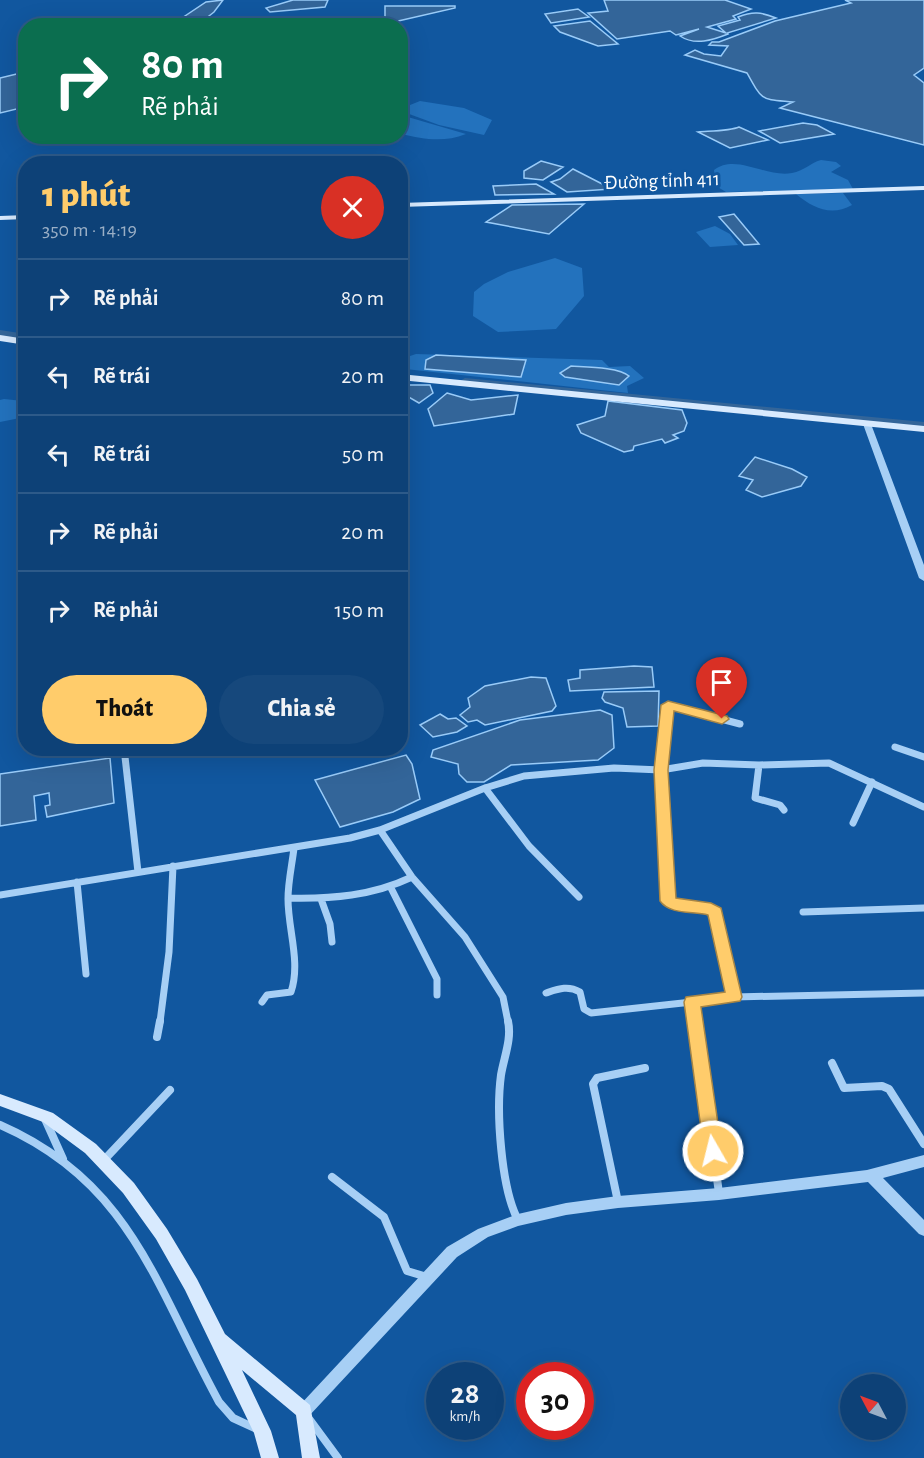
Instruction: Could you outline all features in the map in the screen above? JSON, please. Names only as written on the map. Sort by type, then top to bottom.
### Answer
[{"type":"main road","name":"Đường tỉnh 411","points":[[408,205],[924,188]]},
{"type":"main road","points":[[0,218],[18,217]]},
{"type":"main road","points":[[0,338],[18,341]]},
{"type":"main road","points":[[408,379],[924,429]]},
{"type":"main road","points":[[0,1100],[23,1106],[57,1122],[104,1160],[133,1193],[174,1255],[262,1431],[270,1458]]},
{"type":"main road","points":[[216,1337],[304,1411],[311,1458]]},
{"type":"street","points":[[867,424],[924,578]]},
{"type":"street","points":[[734,997],[716,912],[711,909],[675,905],[668,901],[661,770],[668,705],[740,724]]},
{"type":"street","points":[[895,747],[924,757]]},
{"type":"street","points":[[125,756],[138,872]]},
{"type":"street","points":[[0,895],[294,848],[380,831],[485,788],[524,776],[554,773],[614,768],[661,770],[703,763],[759,765],[829,763],[924,807]]},
{"type":"street","points":[[759,765],[755,798],[780,805],[784,810]]},
{"type":"street","points":[[853,823],[872,782]]},
{"type":"street","points":[[485,788],[529,846],[579,897]]},
{"type":"street","points":[[380,831],[412,877],[447,914],[503,997],[510,1031],[501,1077],[501,1135],[505,1181],[510,1205],[518,1220]]},
{"type":"street","points":[[262,1002],[267,995],[286,994],[293,989],[295,974],[288,898],[294,848]]},
{"type":"street","points":[[157,1037],[164,1007],[171,923],[172,866]]},
{"type":"street","points":[[288,898],[321,899],[379,892],[412,877]]},
{"type":"street","points":[[77,882],[86,974]]},
{"type":"street","points":[[391,888],[437,979],[437,995]]},
{"type":"street","points":[[321,899],[330,924],[332,942]]},
{"type":"street","points":[[803,912],[924,908]]},
{"type":"street","points":[[546,993],[564,987],[573,988],[580,992],[584,1009],[591,1013],[734,997],[924,993]]},
{"type":"street","points":[[692,1002],[719,1194]]},
{"type":"street","points":[[832,1063],[843,1088],[882,1086],[889,1089],[924,1144]]},
{"type":"street","points":[[618,1202],[593,1084],[597,1078],[616,1077],[625,1070],[645,1068]]},
{"type":"street","points":[[104,1160],[170,1090]]},
{"type":"street","points":[[43,1116],[63,1160]]},
{"type":"street","points":[[0,1125],[30,1138],[63,1160],[87,1180],[124,1223],[223,1407],[233,1418],[262,1431]]},
{"type":"street","points":[[339,1458],[304,1411],[452,1252],[483,1233],[518,1220],[566,1209],[618,1202],[719,1194],[871,1175],[924,1161]]},
{"type":"street","points":[[871,1175],[924,1230]]},
{"type":"street","points":[[332,1177],[388,1222],[398,1256],[407,1271],[427,1277]]},
{"type":"shaded area","points":[[223,0],[206,18],[182,18],[206,2]]},
{"type":"shaded area","points":[[293,0],[328,0],[325,7],[270,12],[266,8]]},
{"type":"shaded area","points":[[604,0],[725,0],[751,9],[733,16],[736,19],[707,27],[726,33],[718,26],[740,20],[738,17],[743,15],[757,13],[776,18],[704,41],[692,41],[680,36],[699,29],[676,35],[670,31],[617,39],[588,13],[608,11]]},
{"type":"shaded area","points":[[845,0],[924,0],[924,68],[914,75],[924,83],[924,145],[780,108],[793,102],[764,97],[756,89],[747,73],[685,55],[695,50],[704,54],[721,56],[728,46],[709,45],[712,42],[719,42],[775,21],[851,3]]},
{"type":"shaded area","points":[[385,6],[455,6],[455,8],[408,19],[385,18]]},
{"type":"shaded area","points":[[578,9],[589,17],[551,23],[545,14]]},
{"type":"shaded area","points":[[590,21],[618,44],[598,46],[560,32],[554,26]]},
{"type":"shaded area","points":[[18,74],[18,109],[0,113],[0,78]]},
{"type":"shaded area","points":[[420,101],[464,108],[492,120],[484,135],[439,125],[408,114],[408,104]]},
{"type":"shaded area","points":[[408,117],[466,134],[458,137],[426,139],[408,135]]},
{"type":"shaded area","points":[[803,123],[817,125],[834,134],[780,143],[759,131]]},
{"type":"shaded area","points":[[739,127],[768,140],[730,148],[698,132],[725,130]]},
{"type":"shaded area","points":[[821,160],[836,162],[841,166],[831,172],[848,180],[853,189],[726,192],[716,186],[714,170],[723,165],[741,165],[782,174],[796,172]]},
{"type":"shaded area","points":[[541,161],[563,167],[543,180],[524,178],[524,171]]},
{"type":"shaded area","points":[[573,169],[612,189],[567,192],[551,182],[560,179]]},
{"type":"shaded area","points":[[536,184],[554,194],[495,195],[493,186]]},
{"type":"shaded area","points":[[843,193],[852,205],[837,210],[816,207],[796,194]]},
{"type":"shaded area","points":[[584,204],[549,234],[486,222],[512,205]]},
{"type":"shaded area","points":[[734,214],[759,244],[744,245],[719,217]]},
{"type":"shaded area","points":[[715,226],[730,234],[738,245],[710,247],[696,232]]},
{"type":"shaded area","points":[[555,258],[582,268],[584,296],[556,329],[498,332],[473,316],[474,292],[484,284],[508,272]]},
{"type":"shaded area","points":[[416,354],[602,360],[609,367],[630,366],[644,378],[627,386],[628,393],[408,369],[410,356]],"holes":[[[525,360],[521,377],[425,369]]]},
{"type":"shaded area","points":[[436,355],[526,360],[521,377],[425,369],[426,360]]},
{"type":"shaded area","points":[[571,366],[610,369],[629,376],[619,385],[565,377],[560,373]]},
{"type":"shaded area","points":[[408,385],[430,385],[433,393],[419,403],[408,397]]},
{"type":"shaded area","points":[[447,393],[471,400],[518,395],[514,414],[434,426],[428,409]]},
{"type":"shaded area","points":[[0,400],[18,400],[18,418],[0,422]]},
{"type":"shaded area","points":[[608,401],[682,410],[687,423],[684,431],[673,435],[678,438],[665,443],[662,439],[634,446],[633,450],[624,452],[581,433],[577,425],[605,416]]},
{"type":"shaded area","points":[[755,457],[792,469],[807,477],[801,486],[762,497],[746,490],[753,480],[739,476]]},
{"type":"shaded area","points":[[652,667],[654,687],[570,691],[568,680],[580,678],[580,670]]},
{"type":"shaded area","points":[[531,677],[546,678],[556,706],[552,711],[485,725],[477,720],[468,722],[460,715],[470,707],[468,698],[485,686]]},
{"type":"shaded area","points":[[659,691],[658,726],[627,727],[623,708],[605,702],[602,698],[604,692]]},
{"type":"shaded area","points":[[600,710],[612,715],[614,748],[598,760],[511,765],[484,782],[467,782],[459,774],[458,764],[431,757],[433,750],[520,720]]},
{"type":"shaded area","points":[[440,714],[448,719],[456,718],[467,726],[457,732],[433,737],[420,725]]},
{"type":"shaded area","points":[[407,756],[412,764],[420,799],[393,812],[340,827],[315,780]]},
{"type":"shaded area","points":[[110,758],[114,803],[47,817],[45,806],[50,805],[49,793],[34,796],[36,820],[0,826],[0,774]]},
{"type":"waterway","points":[[0,333],[18,336]]},
{"type":"waterway","points":[[465,381],[924,425]]},
{"type":"route","points":[[713,1151],[692,1002],[734,997],[716,912],[711,909],[675,905],[668,901],[661,770],[668,705],[722,719]]}]
